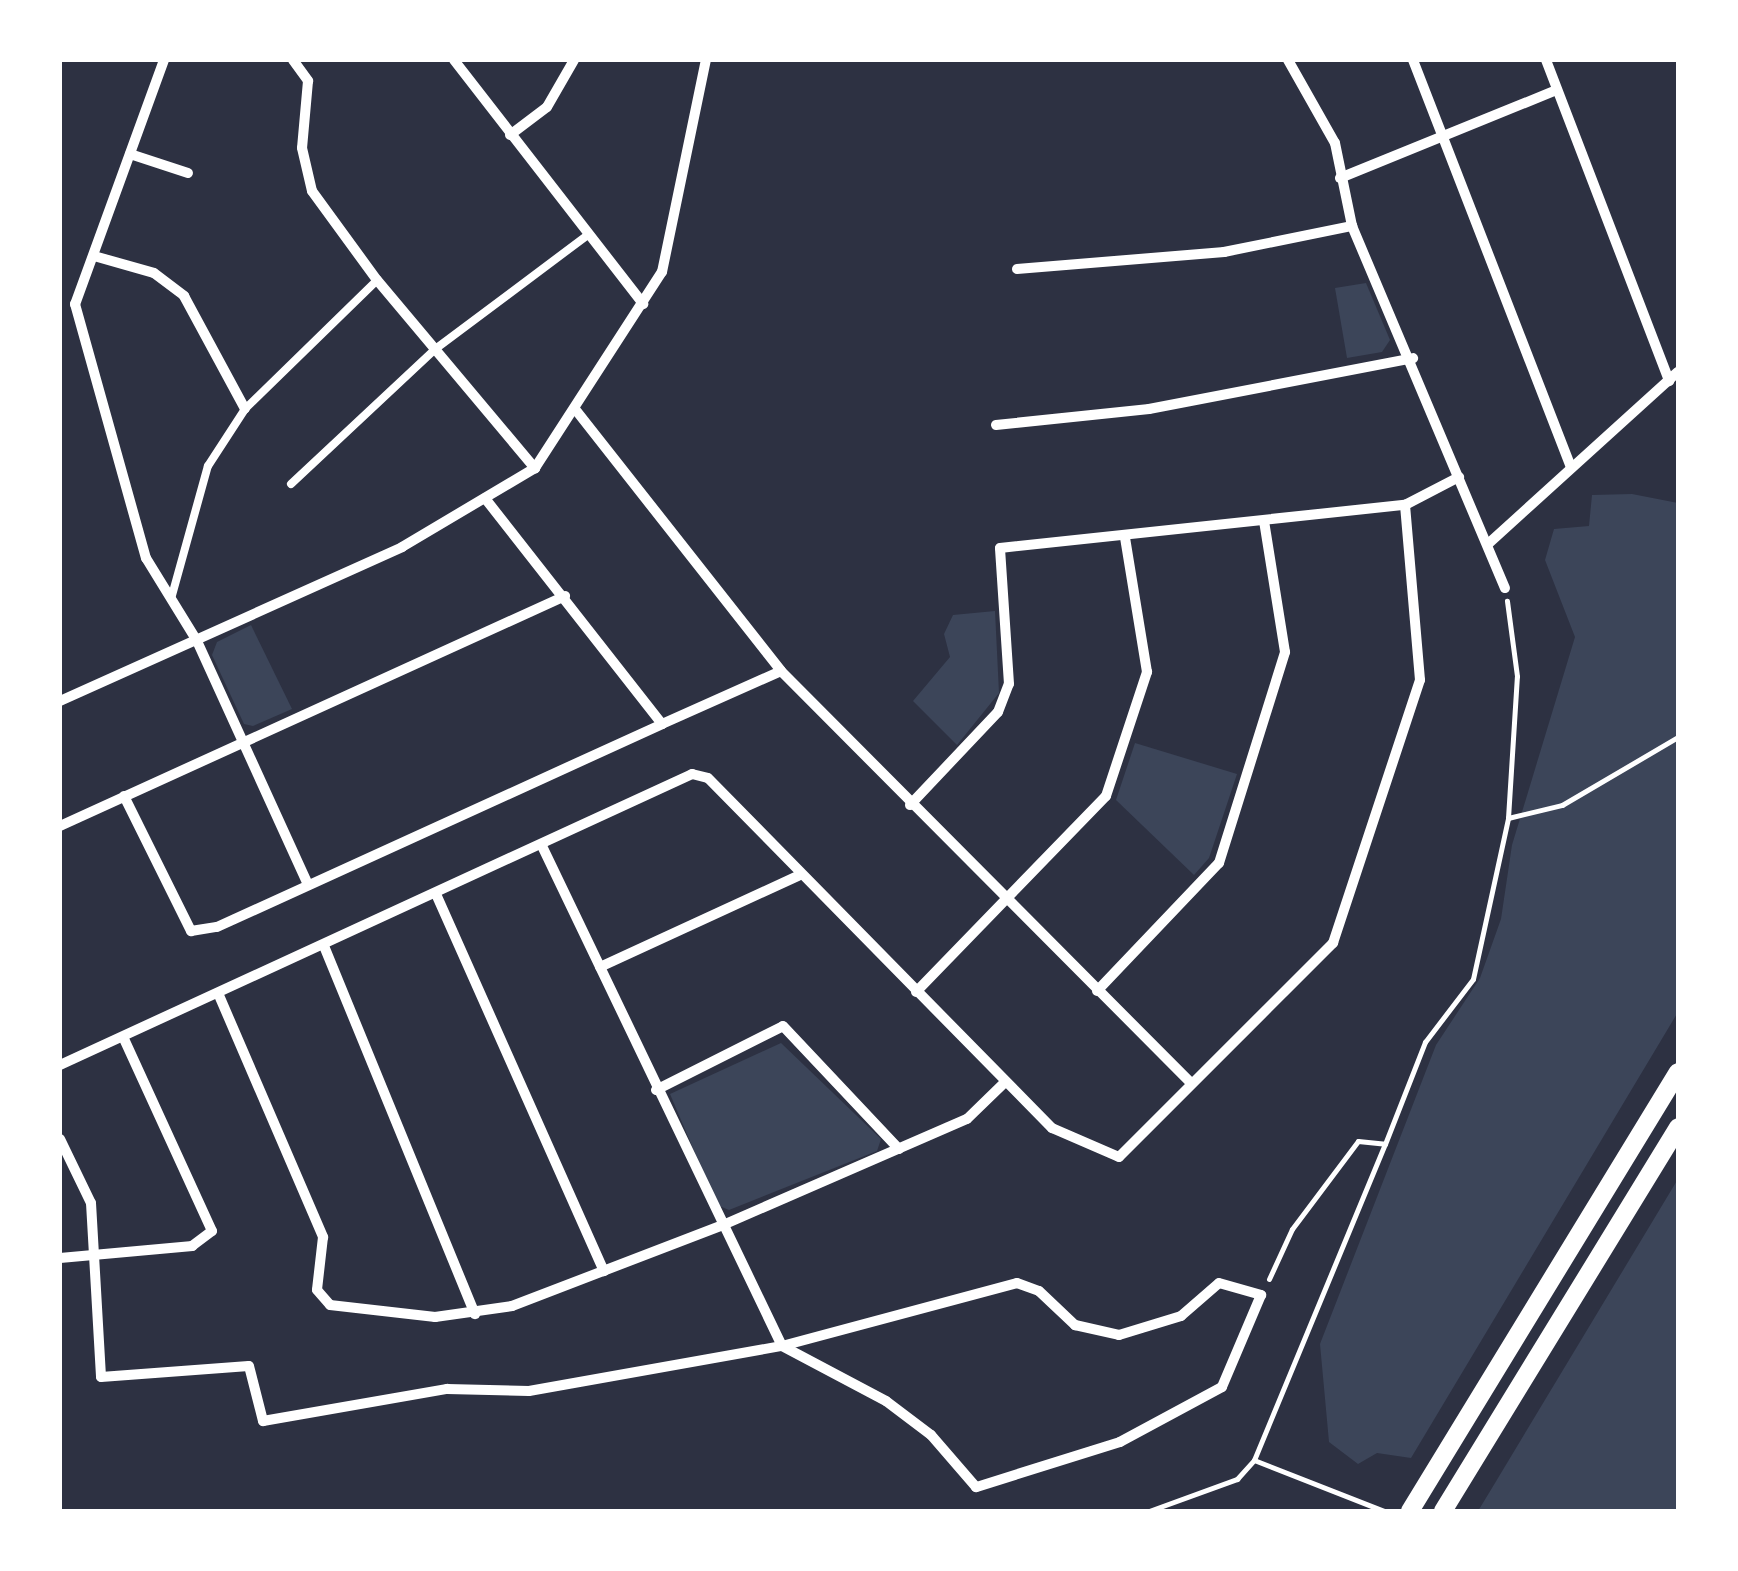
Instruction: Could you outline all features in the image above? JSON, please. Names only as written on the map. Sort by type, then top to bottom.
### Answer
[{"type":"street","points":[[162,60],[75,304],[146,558],[197,641],[308,886]]},
{"type":"street","points":[[293,60],[308,81],[302,148],[312,190],[377,280],[535,468]]},
{"type":"street","points":[[454,60],[642,304]]},
{"type":"street","points":[[510,135],[546,107],[574,60]]},
{"type":"street","points":[[60,688],[64,700],[402,547],[535,468],[662,272],[706,60]]},
{"type":"street","points":[[1288,60],[1336,143],[1352,226],[1413,358],[1506,588]]},
{"type":"street","points":[[1414,60],[1571,468]]},
{"type":"street","points":[[1488,544],[1673,377],[1546,60]]},
{"type":"street","points":[[1340,178],[1557,90]]},
{"type":"street","points":[[130,154],[188,173]]},
{"type":"street","points":[[1017,269],[1224,252],[1352,226]]},
{"type":"street","points":[[94,256],[154,273],[184,296],[245,409]]},
{"type":"street","points":[[996,425],[1149,409],[1413,358]]},
{"type":"street","points":[[575,409],[781,671],[1004,901],[1190,1082]]},
{"type":"street","points":[[910,805],[998,712],[1009,684],[1000,548],[1405,505],[1460,478]]},
{"type":"street","points":[[485,498],[662,724]]},
{"type":"street","points":[[60,1064],[692,774],[708,778],[798,876],[1052,1128],[1119,1157],[1333,942],[1420,680],[1405,505]]},
{"type":"street","points":[[1097,991],[1219,863],[1285,652],[1264,521]]},
{"type":"street","points":[[916,992],[1106,796],[1147,672],[1125,537]]},
{"type":"street","points":[[60,826],[240,739],[564,596]]},
{"type":"street","points":[[124,796],[191,931],[216,927],[781,671]]},
{"type":"street","points":[[60,1139],[91,1203],[101,1377],[249,1366],[263,1421],[447,1389],[529,1392],[782,1346],[1017,1283],[1039,1290],[1076,1325],[1119,1335],[1181,1316],[1219,1283],[1261,1295],[1222,1387],[1120,1442],[976,1487],[930,1436],[886,1402],[782,1346],[542,846]]},
{"type":"street","points":[[600,966],[798,876]]},
{"type":"street","points":[[436,894],[604,1271]]},
{"type":"street","points":[[324,946],[474,1314]]},
{"type":"street","points":[[218,992],[323,1236],[317,1290],[330,1305],[435,1317],[474,1314],[604,1271],[724,1225],[967,1119],[1004,1082]]},
{"type":"street","points":[[656,1090],[783,1026],[899,1149]]},
{"type":"street","points":[[60,1258],[192,1246],[212,1230],[123,1037]]},
{"type":"street","points":[[1410,1511],[1678,1072]]},
{"type":"street","points":[[1443,1511],[1678,1128]]},
{"type":"lane","points":[[290,484],[434,350],[588,235]]},
{"type":"lane","points":[[172,600],[208,466],[245,409],[377,280]]},
{"type":"path","points":[[1149,1511],[1238,1479],[1254,1460],[1426,1042],[1473,978],[1508,818],[1517,676],[1506,588]]},
{"type":"path","points":[[1508,818],[1562,804],[1678,737]]},
{"type":"path","points":[[1261,1295],[1292,1229],[1358,1141],[1385,1144]]},
{"type":"path","points":[[1254,1460],[1384,1511]]},
{"type":"shaded area","points":[[1366,283],[1390,340],[1382,352],[1347,358],[1335,288]]},
{"type":"shaded area","points":[[1632,494],[1678,503],[1678,1012],[1411,1458],[1377,1453],[1358,1464],[1329,1442],[1320,1344],[1436,1045],[1480,978],[1501,919],[1512,845],[1575,637],[1545,560],[1554,529],[1589,526],[1592,495]]},
{"type":"shaded area","points":[[995,611],[999,693],[957,745],[913,701],[950,657],[944,634],[953,615]]},
{"type":"shaded area","points":[[251,625],[292,709],[253,726],[244,724],[212,655],[217,642]]},
{"type":"shaded area","points":[[1135,743],[1237,774],[1209,858],[1194,875],[1116,800]]},
{"type":"shaded area","points":[[781,1043],[881,1139],[877,1151],[729,1210],[717,1205],[670,1094]]},
{"type":"shaded area","points":[[1678,1179],[1678,1511],[1478,1511],[1489,1493]]}]
